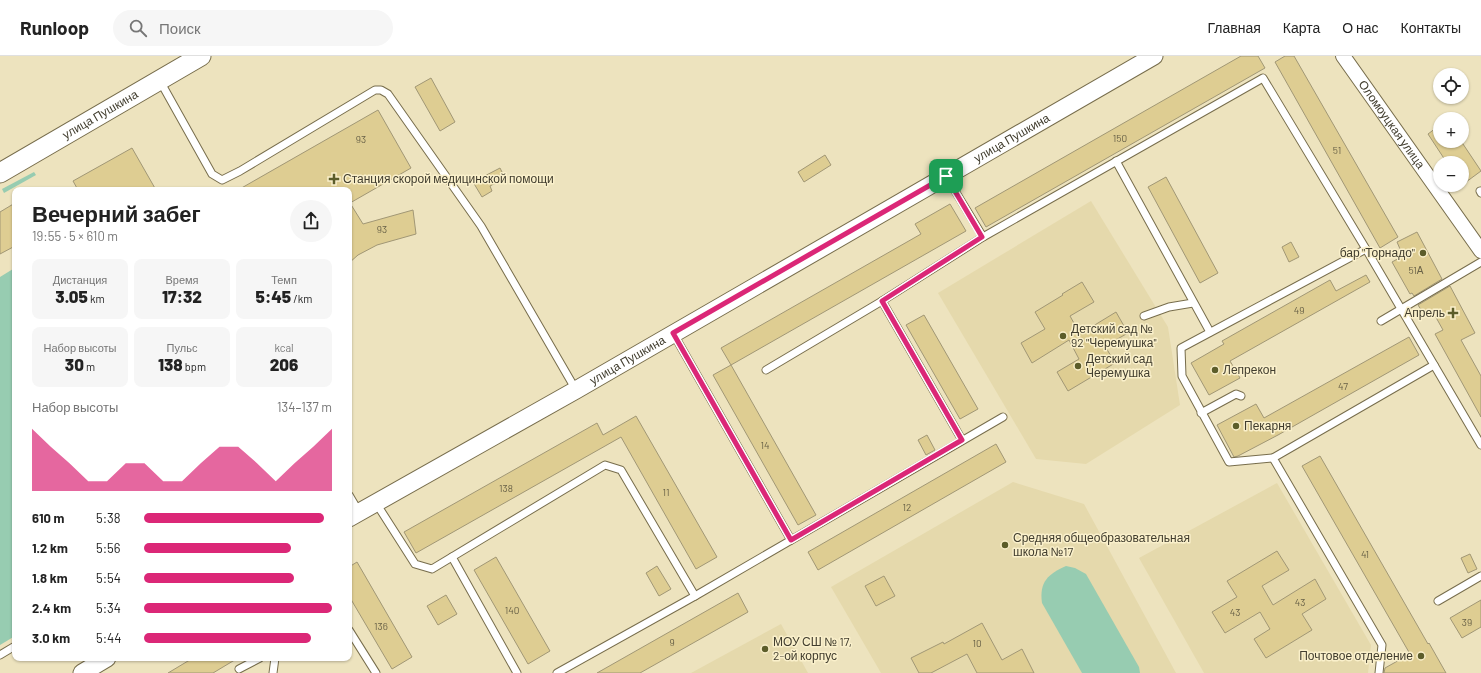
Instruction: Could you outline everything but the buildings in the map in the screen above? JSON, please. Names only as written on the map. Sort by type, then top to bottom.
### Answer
[{"type":"main road","name":"улица Пушкина","points":[[0,173],[194,58]]},
{"type":"street","name":"улица Пушкина","points":[[354,515],[576,390],[1154,56]]},
{"type":"street","name":"Оломоуцкая улица","points":[[1344,56],[1481,251]]},
{"type":"street","points":[[82,673],[102,661]]},
{"type":"lane","points":[[766,370],[882,301],[982,237],[1263,78],[1402,309],[1481,445]]},
{"type":"lane","points":[[159,80],[212,174],[222,180],[240,171],[375,90],[381,90],[388,94],[481,226],[576,390]]},
{"type":"lane","points":[[1116,161],[1210,332]]},
{"type":"lane","points":[[946,176],[982,237]]},
{"type":"lane","points":[[1366,249],[1181,348],[1182,376],[1229,462],[1273,458],[1434,365]]},
{"type":"lane","points":[[1381,321],[1481,262]]},
{"type":"lane","points":[[882,301],[962,440]]},
{"type":"lane","points":[[1144,316],[1169,307],[1194,303]]},
{"type":"lane","points":[[673,333],[791,540]]},
{"type":"lane","points":[[1201,413],[1236,394],[1241,396]]},
{"type":"lane","points":[[557,673],[695,596],[1003,417]]},
{"type":"lane","points":[[1273,458],[1382,645],[1378,673]]},
{"type":"lane","points":[[376,503],[415,564],[432,569],[605,465],[621,470],[695,596]]},
{"type":"lane","points":[[452,557],[517,673]]},
{"type":"lane","points":[[1438,601],[1481,576]]},
{"type":"lane","points":[[352,635],[376,673]]},
{"type":"lane","points":[[0,654],[12,648]]},
{"type":"lane","points":[[239,669],[254,661]]},
{"type":"lane","points":[[273,673],[275,661]]},
{"type":"shaded area","name":"Детский сад Черемушка","points":[[1091,201],[1168,327],[1180,405],[1086,464],[1036,459],[938,293]]},
{"type":"shaded area","name":"Средняя общеобразовательная школа №17","points":[[1013,482],[1084,504],[1176,673],[881,673],[831,587]]},
{"type":"shaded area","points":[[1277,483],[1371,645],[1368,673],[1204,673],[1139,558]]},
{"type":"shaded area","name":"МОУ СШ № 17, 2-ой корпус","points":[[781,624],[808,673],[691,673]]},
{"type":"green space","points":[[34,172],[36,175],[12,187],[4,193],[2,189]]},
{"type":"green space","points":[[12,270],[12,638],[0,645],[0,277]]},
{"type":"green space","points":[[1066,566],[1075,568],[1086,574],[1139,667],[1140,673],[1082,673],[1042,603],[1042,589],[1046,580],[1054,572]]},
{"type":"place","name":"Станция скорой медицинской помощи","points":[[334,179]]},
{"type":"place","name":"бар \"Торнадо\"","points":[[1423,253]]},
{"type":"place","name":"Апрель","points":[[1453,313]]},
{"type":"place","name":"Детский сад № 92 \"Черемушка\"","points":[[1063,336]]},
{"type":"place","name":"Детский сад Черемушка","points":[[1078,366]]},
{"type":"place","name":"Лепрекон","points":[[1215,370]]},
{"type":"place","name":"Пекарня","points":[[1236,426]]},
{"type":"place","name":"Средняя общеобразовательная школа №17","points":[[1005,545]]},
{"type":"place","name":"МОУ СШ № 17, 2-ой корпус","points":[[765,649]]},
{"type":"place","name":"Почтовое отделение","points":[[1421,656]]},
{"type":"route","points":[[946,176],[982,237],[882,301],[962,440],[791,540],[673,333],[946,176]]}]
